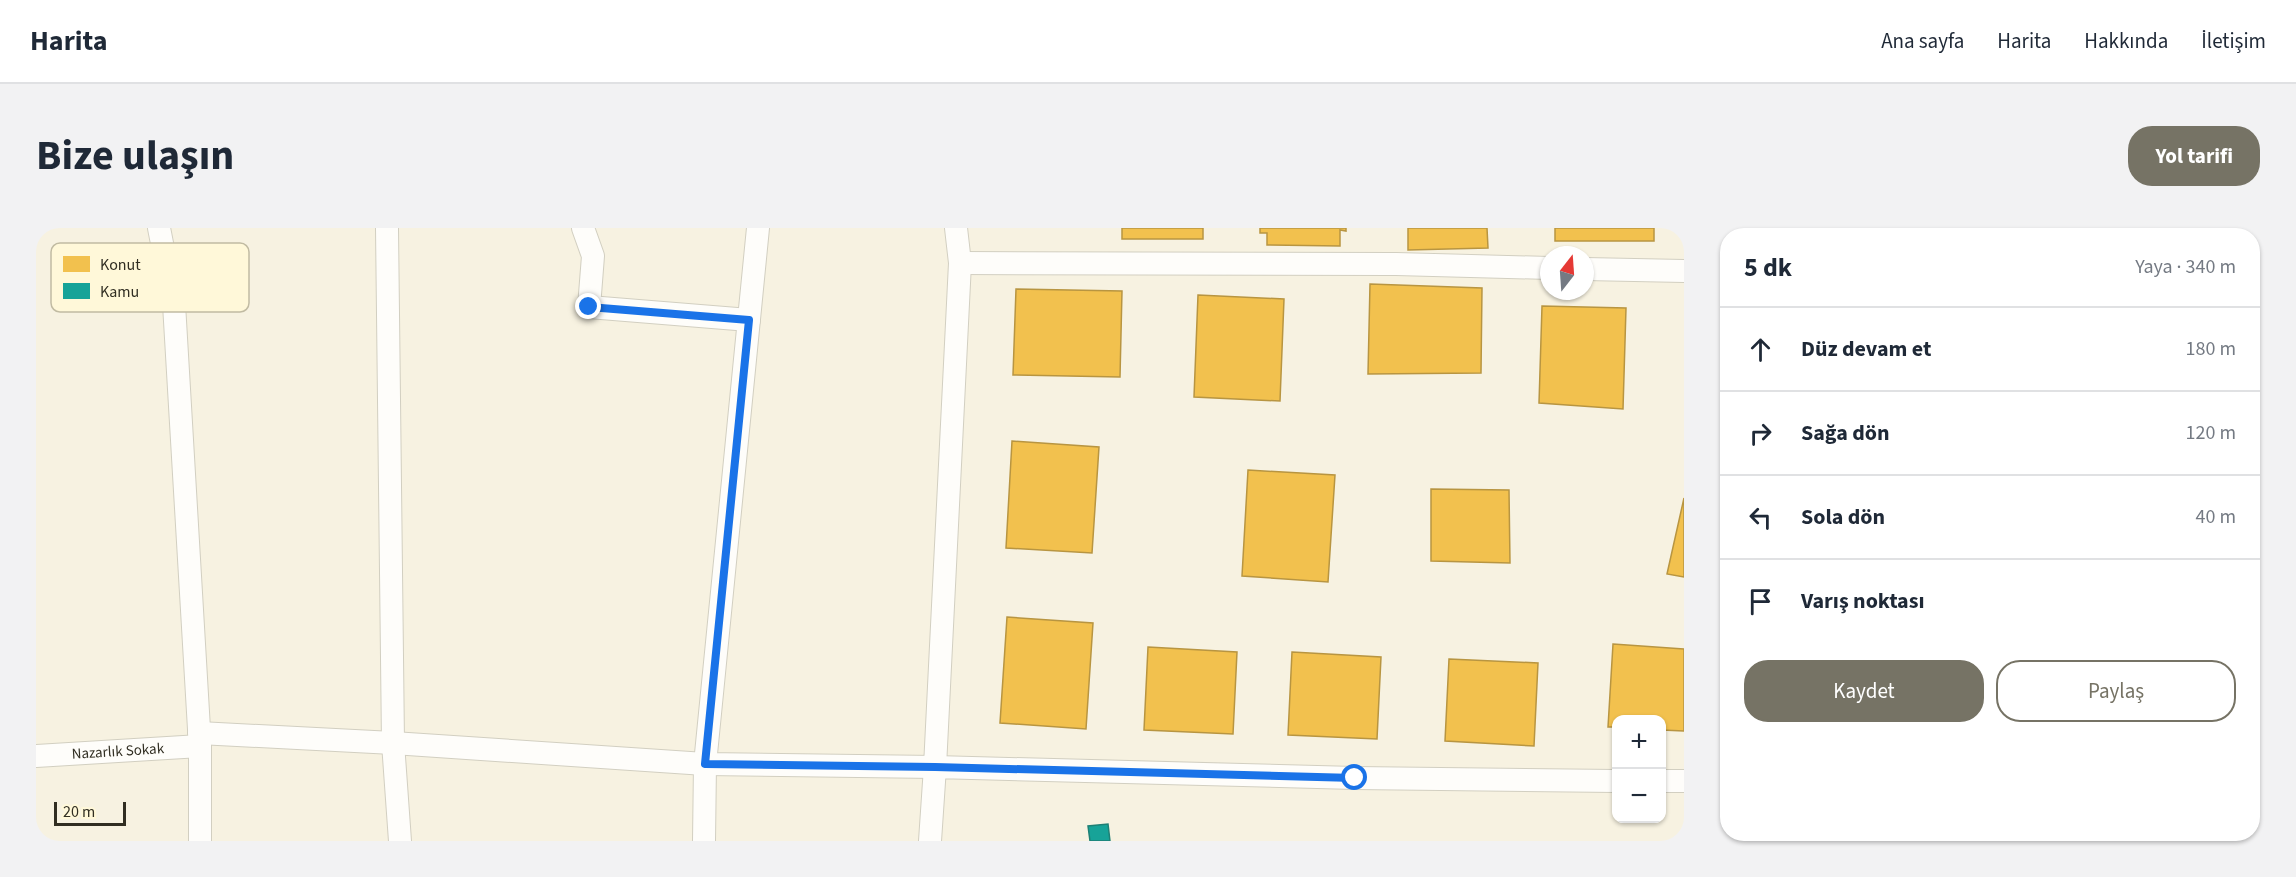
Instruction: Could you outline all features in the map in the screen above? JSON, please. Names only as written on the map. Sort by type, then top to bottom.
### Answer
[{"type":"street","points":[[159,228],[162,243]]},
{"type":"street","points":[[387,228],[393,742],[400,841]]},
{"type":"street","points":[[584,228],[593,256],[589,307],[749,320]]},
{"type":"street","points":[[705,841],[705,764],[758,228]]},
{"type":"street","points":[[930,841],[960,263],[957,228]]},
{"type":"street","points":[[960,263],[1396,264],[1540,268]]},
{"type":"street","points":[[1594,269],[1684,271]]},
{"type":"street","points":[[174,312],[200,739],[200,841]]},
{"type":"street","name":"Nazarlık Sokak","points":[[36,756],[200,739],[393,742],[705,764],[935,767],[1355,778],[1612,781]]},
{"type":"street","points":[[1666,781],[1684,781]]},
{"type":"building: Konut","points":[[1122,228],[1203,228],[1203,239],[1122,239]]},
{"type":"building: Konut","points":[[1260,228],[1346,228],[1346,231],[1340,230],[1340,246],[1267,245],[1267,233],[1260,233]]},
{"type":"building: Konut","points":[[1408,228],[1487,228],[1488,248],[1408,250]]},
{"type":"building: Konut","points":[[1555,228],[1654,228],[1654,241],[1555,241]]},
{"type":"building: Konut","points":[[1370,284],[1482,288],[1481,373],[1368,374]]},
{"type":"building: Konut","points":[[1016,289],[1122,291],[1120,377],[1013,375]]},
{"type":"building: Konut","points":[[1198,295],[1284,299],[1280,401],[1194,397]]},
{"type":"building: Konut","points":[[1542,306],[1626,308],[1623,409],[1539,403]]},
{"type":"building: Konut","points":[[1012,441],[1099,447],[1092,553],[1006,548]]},
{"type":"building: Konut","points":[[1248,470],[1335,475],[1328,582],[1242,576]]},
{"type":"building: Konut","points":[[1431,489],[1509,490],[1510,563],[1431,561]]},
{"type":"building: Konut","points":[[1684,498],[1684,577],[1667,574]]},
{"type":"building: Konut","points":[[1007,617],[1093,623],[1086,729],[1000,723]]},
{"type":"building: Konut","points":[[1613,644],[1684,649],[1684,731],[1666,730],[1666,715],[1612,715],[1612,727],[1608,727]]},
{"type":"building: Konut","points":[[1148,647],[1237,652],[1233,734],[1144,730]]},
{"type":"building: Konut","points":[[1292,652],[1381,657],[1377,739],[1288,735]]},
{"type":"building: Konut","points":[[1449,659],[1538,663],[1534,746],[1445,741]]},
{"type":"building: Kamu","points":[[1108,824],[1110,841],[1090,841],[1088,826]]},
{"type":"route","points":[[589,307],[749,320],[705,764],[935,767],[1355,778]]}]
